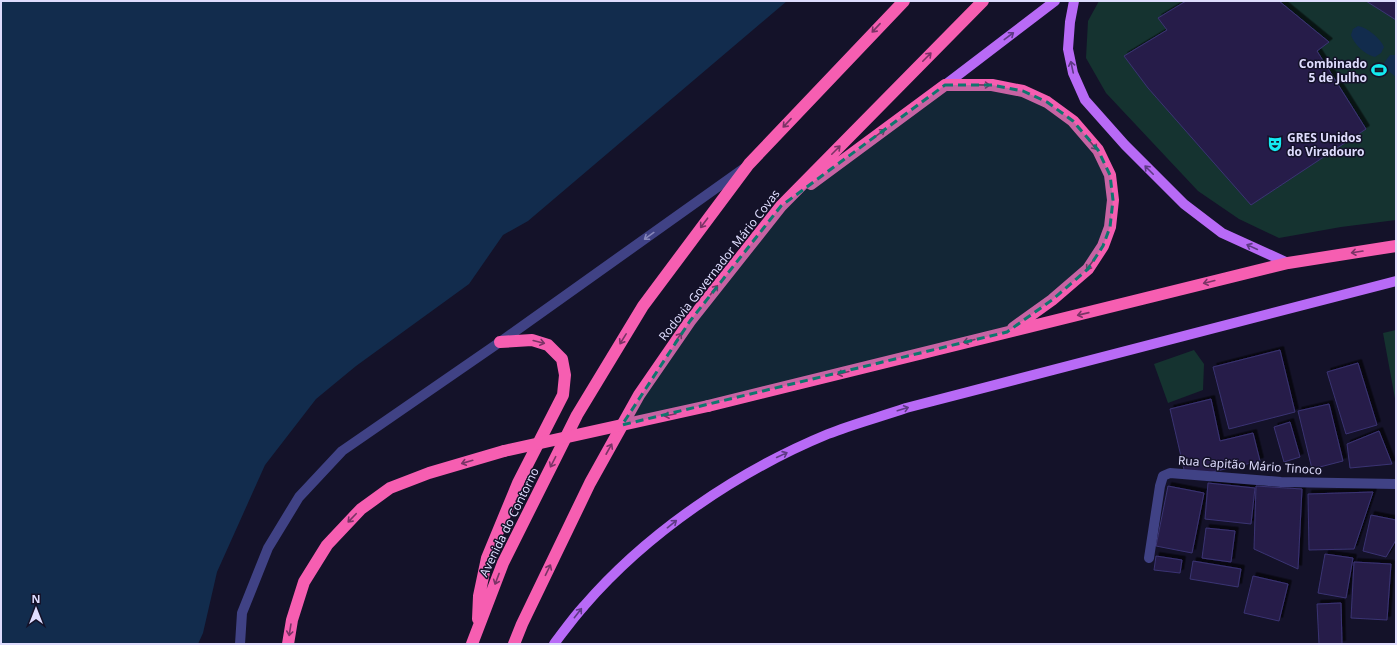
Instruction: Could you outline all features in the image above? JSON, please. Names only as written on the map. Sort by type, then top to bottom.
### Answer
[{"type":"highway","points":[[749,164],[904,1]]},
{"type":"highway","name":"Rodovia Governador Mário Covas","points":[[514,644],[522,624],[590,483],[639,395],[690,321],[781,206],[983,1]]},
{"type":"highway","points":[[781,206],[945,85],[992,86],[1017,90],[1047,102],[1073,121],[1098,150],[1110,175],[1113,200],[1110,227],[1103,246],[1088,269],[1052,300],[1007,332]]},
{"type":"highway","name":"Avenida do Contorno","points":[[472,644],[503,563],[577,415],[643,306],[749,164]]},
{"type":"highway","points":[[288,644],[292,620],[304,582],[327,545],[361,509],[390,488],[428,472],[504,451],[708,406],[1288,263],[1396,246]]},
{"type":"highway","points":[[477,631],[479,596],[487,558],[518,483],[560,400],[565,375],[562,359],[548,344],[532,340],[500,342]]},
{"type":"main road","points":[[945,85],[1055,1]]},
{"type":"main road","points":[[1074,1],[1070,22],[1068,49],[1073,73],[1085,100],[1125,145],[1184,204],[1222,233],[1288,263]]},
{"type":"main road","points":[[554,644],[584,605],[632,558],[687,512],[764,464],[828,434],[906,408],[1396,281]]},
{"type":"street","points":[[240,644],[242,613],[268,548],[299,497],[342,451],[500,342],[749,164]]},
{"type":"street","name":"Rua Capitão Mário Tinoco","points":[[1148,558],[1160,486],[1163,476],[1170,472],[1281,482],[1396,484]]},
{"type":"highlighted area","points":[[945,85],[992,85],[1023,91],[1047,102],[1073,121],[1098,150],[1110,175],[1113,200],[1110,227],[1103,246],[1088,269],[1052,300],[1007,332],[622,425],[690,321],[781,206]]},
{"type":"green space","name":"GRES Unidos do Viradouro","points":[[1099,1],[1396,1],[1396,220],[1341,227],[1279,238],[1239,219],[1198,191],[1106,93],[1086,58],[1088,21]]},
{"type":"green space","points":[[1396,330],[1396,404],[1383,333]]},
{"type":"green space","points":[[1194,350],[1204,364],[1203,390],[1168,403],[1154,364]]},
{"type":"water","points":[[1,1],[787,1],[528,221],[503,235],[469,284],[356,366],[316,399],[265,465],[217,572],[203,633],[198,644],[1,644]]},
{"type":"water","points":[[1358,26],[1370,31],[1380,40],[1384,47],[1381,53],[1375,57],[1371,56],[1357,45],[1351,35],[1353,29]]},
{"type":"water","points":[[1390,55],[1396,55],[1396,77],[1387,70],[1384,63]]},
{"type":"building","points":[[1186,1],[1279,1],[1329,42],[1317,51],[1366,129],[1251,205],[1148,88],[1124,56],[1167,30],[1158,18]]},
{"type":"building","points":[[1366,1],[1396,1],[1396,20]]},
{"type":"building","points":[[1280,350],[1295,412],[1229,429],[1213,367]]},
{"type":"building","points":[[1358,363],[1377,425],[1346,434],[1327,372]]},
{"type":"building","points":[[1211,399],[1220,441],[1253,433],[1260,461],[1186,478],[1170,409]]},
{"type":"building","points":[[1329,404],[1343,461],[1312,469],[1298,411]]},
{"type":"building","points":[[1290,422],[1300,457],[1284,462],[1274,427]]},
{"type":"building","points":[[1379,431],[1392,464],[1350,468],[1347,444]]},
{"type":"building","points":[[1208,483],[1255,488],[1251,524],[1205,519]]},
{"type":"building","points":[[1168,486],[1204,493],[1192,553],[1156,546]]},
{"type":"building","points":[[1256,486],[1302,489],[1298,569],[1254,549]]},
{"type":"building","points":[[1373,492],[1354,549],[1309,550],[1308,494]]},
{"type":"building","points":[[1371,515],[1396,520],[1396,540],[1386,557],[1363,551]]},
{"type":"building","points":[[1206,528],[1235,531],[1231,562],[1202,558]]},
{"type":"building","points":[[1325,554],[1353,558],[1346,598],[1318,593]]},
{"type":"building","points":[[1156,556],[1182,560],[1180,573],[1154,570]]},
{"type":"building","points":[[1193,561],[1241,569],[1238,587],[1190,579]]},
{"type":"building","points":[[1354,562],[1391,564],[1387,620],[1351,618]]},
{"type":"building","points":[[1253,576],[1288,584],[1279,621],[1244,613]]},
{"type":"building","points":[[1341,603],[1342,644],[1319,644],[1317,604]]},
{"type":"place","name":"Combinado 5 de Julho","points":[[1379,70]]},
{"type":"place","name":"GRES Unidos do Viradouro","points":[[1275,144]]}]
